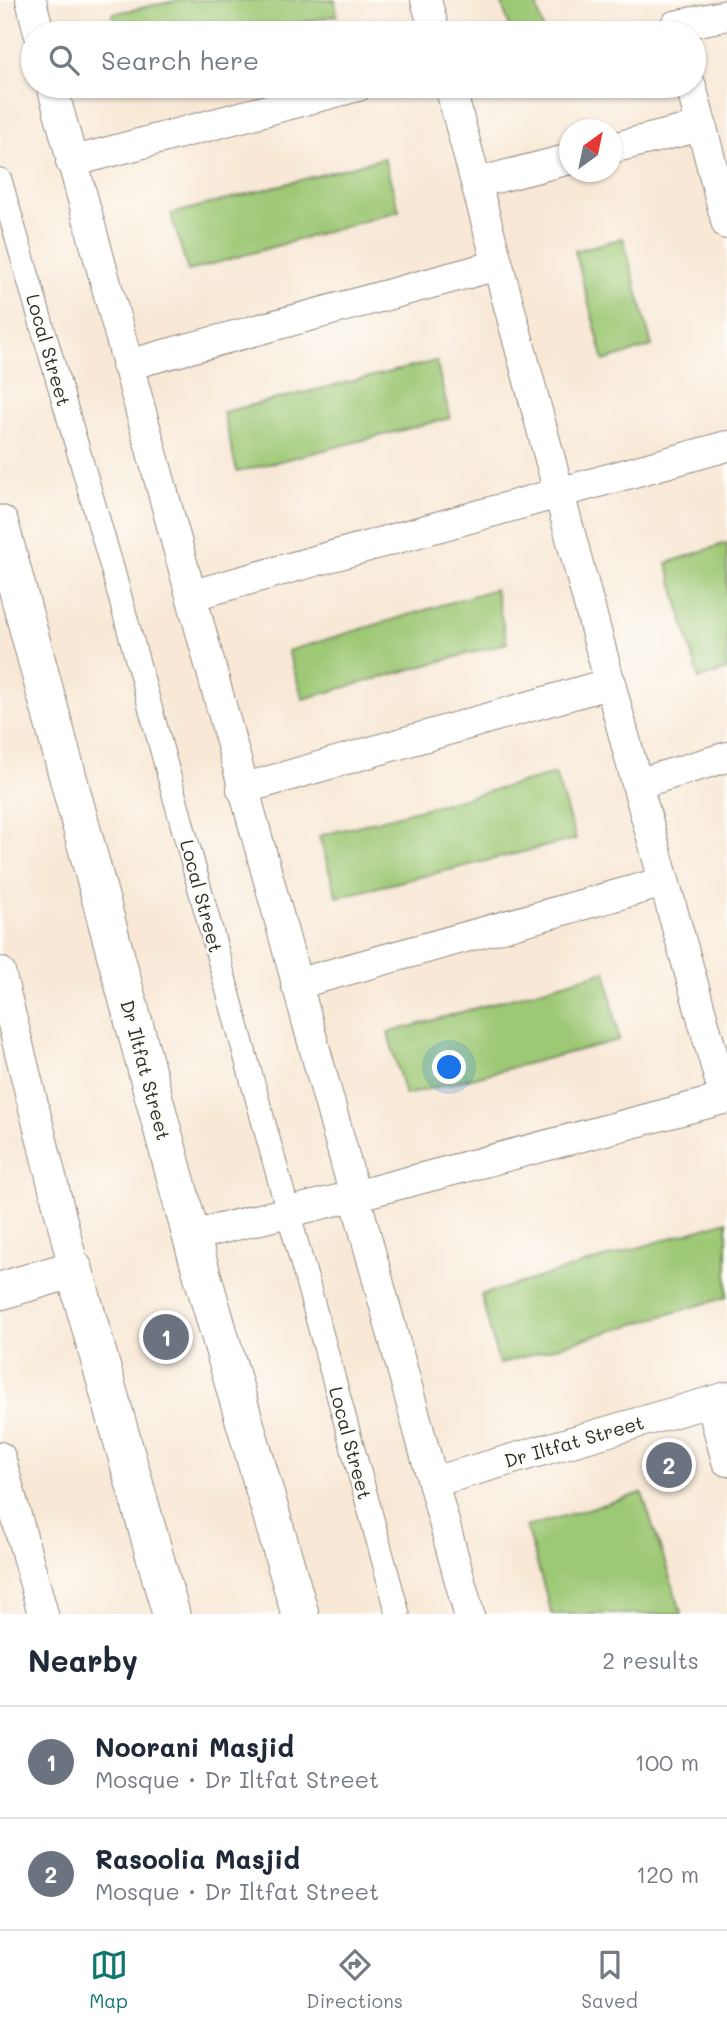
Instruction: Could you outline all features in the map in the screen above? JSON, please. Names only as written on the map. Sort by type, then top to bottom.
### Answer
[{"type":"street","points":[[31,0],[36,21]]},
{"type":"street","points":[[426,0],[432,21]]},
{"type":"street","points":[[674,20],[727,15]]},
{"type":"street","points":[[55,98],[469,1614]]},
{"type":"street","points":[[72,162],[313,98]]},
{"type":"street","points":[[191,1236],[726,1098],[664,882],[453,98]]},
{"type":"street","points":[[696,98],[712,139],[727,224]]},
{"type":"street","points":[[622,147],[712,139]]},
{"type":"street","points":[[476,183],[559,162]]},
{"type":"street","name":"Local Street","points":[[0,180],[111,564],[398,1614]]},
{"type":"street","points":[[127,365],[498,265]]},
{"type":"street","points":[[193,595],[727,446]]},
{"type":"street","name":"Dr Iltfat Street","points":[[0,524],[191,1236],[300,1614]]},
{"type":"street","points":[[242,789],[611,683]]},
{"type":"street","points":[[638,784],[727,757]]},
{"type":"street","points":[[296,984],[664,882]]},
{"type":"street","points":[[0,972],[74,1269],[171,1614]]},
{"type":"street","points":[[0,1291],[74,1269]]},
{"type":"street","points":[[719,1400],[727,1461]]},
{"type":"street","name":"Dr Iltfat Street","points":[[433,1482],[719,1400]]},
{"type":"street","points":[[0,1457],[43,1614]]},
{"type":"green space","points":[[179,0],[335,0],[337,15],[309,21],[114,21],[112,14]]},
{"type":"green space","points":[[501,0],[535,0],[541,21],[507,21]]},
{"type":"green space","points":[[384,158],[399,211],[188,271],[171,214]]},
{"type":"green space","points":[[623,238],[652,346],[604,361],[575,251]]},
{"type":"green space","points":[[436,361],[450,418],[237,472],[223,412]]},
{"type":"green space","points":[[727,543],[727,670],[699,679],[667,563]]},
{"type":"green space","points":[[495,589],[507,643],[303,699],[288,651]]},
{"type":"green space","points":[[555,774],[576,839],[337,897],[319,836]]},
{"type":"green space","points":[[606,971],[619,1040],[405,1095],[388,1033]]},
{"type":"green space","points":[[727,1221],[727,1297],[499,1364],[481,1295]]},
{"type":"green space","points":[[642,1493],[682,1614],[552,1614],[526,1527]]},
{"type":"place","name":"Noorani Masjid","points":[[166,1337]]},
{"type":"place","name":"Rasoolia Masjid","points":[[669,1465]]}]
